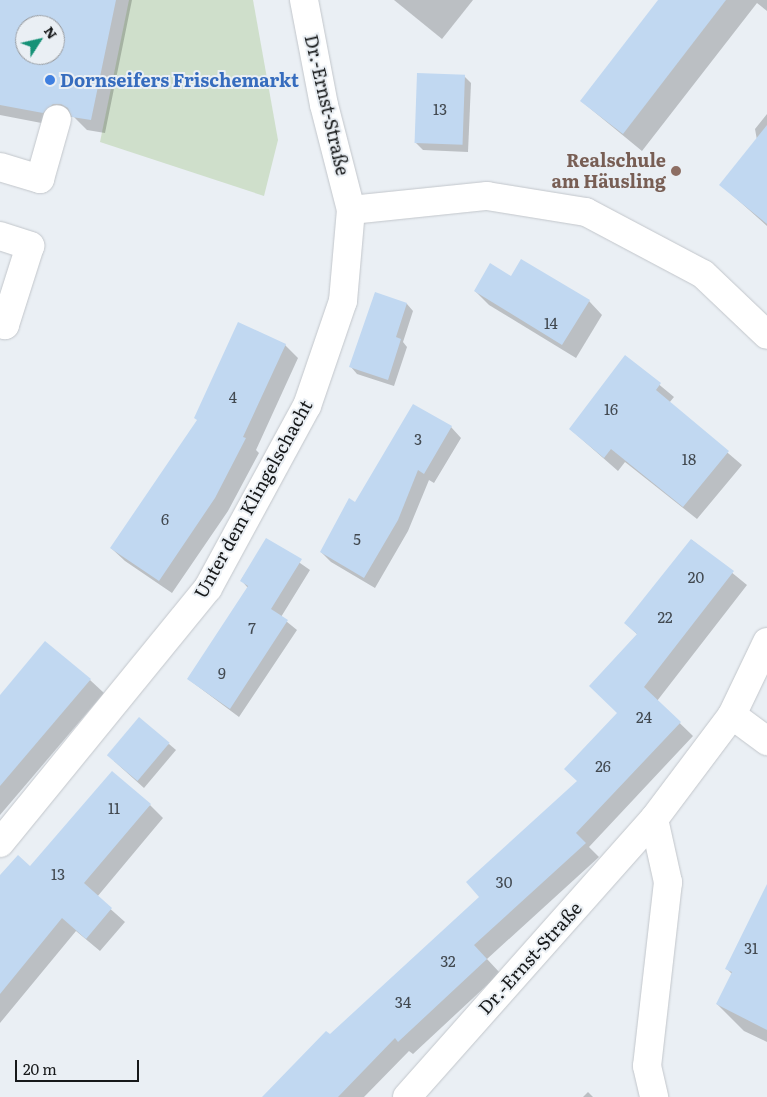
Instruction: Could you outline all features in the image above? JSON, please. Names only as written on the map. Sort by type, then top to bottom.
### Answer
[{"type":"street","name":"Dr.-Ernst-Straße","points":[[304,0],[324,105],[351,210],[343,301]]},
{"type":"street","points":[[0,167],[40,179],[57,119]]},
{"type":"street","points":[[351,210],[487,196],[586,212],[703,274],[767,335]]},
{"type":"street","points":[[0,236],[30,246],[5,325],[0,323]]},
{"type":"street","name":"Unter dem Klingelschacht","points":[[0,843],[208,588],[307,406],[343,301]]},
{"type":"street","name":"Dr.-Ernst-Straße","points":[[407,1097],[654,819],[732,714],[767,642]]},
{"type":"street","points":[[732,714],[767,741]]},
{"type":"street","points":[[654,819],[668,882],[647,1066],[654,1097]]},
{"type":"green space","points":[[129,0],[253,0],[278,140],[264,196],[100,142]]},
{"type":"building","name":"Dornseifers Frischemarkt","points":[[0,0],[116,0],[91,120],[72,117],[68,108],[61,104],[53,104],[43,113],[0,105]]},
{"type":"building","points":[[658,0],[726,0],[623,134],[580,101]]},
{"type":"building","points":[[417,73],[465,75],[463,145],[415,143]]},
{"type":"building","points":[[767,125],[767,224],[719,185]]},
{"type":"building","points":[[521,259],[590,300],[562,345],[474,291],[490,263],[511,276]]},
{"type":"building","points":[[375,292],[407,303],[396,337],[401,339],[388,380],[349,367]]},
{"type":"building","points":[[238,322],[286,344],[243,437],[246,438],[215,498],[159,581],[110,548],[197,420],[194,418]]},
{"type":"building","points":[[625,355],[661,383],[656,390],[729,451],[683,507],[611,449],[604,458],[569,429]]},
{"type":"building","points":[[413,404],[452,426],[424,474],[418,470],[398,520],[364,578],[320,552],[349,498],[355,502]]},
{"type":"building","points":[[266,538],[302,559],[271,609],[288,620],[230,709],[187,679],[248,586],[240,581]]},
{"type":"building","points":[[691,539],[734,571],[644,687],[681,722],[576,833],[586,843],[474,945],[487,959],[398,1042],[395,1038],[338,1097],[262,1097],[326,1031],[330,1034],[479,897],[466,882],[577,781],[564,769],[617,713],[589,686],[637,634],[624,623]]},
{"type":"building","points":[[45,641],[91,679],[0,786],[0,695]]},
{"type":"building","points":[[139,717],[170,743],[138,781],[107,755]]},
{"type":"building","points":[[112,771],[151,804],[84,883],[112,908],[86,939],[62,918],[0,994],[0,875],[18,855],[30,866]]},
{"type":"building","points":[[767,884],[767,1030],[716,1004],[732,972],[725,969]]},
{"type":"place","name":"Dornseifers Frischemarkt","points":[[50,80]]},
{"type":"place","name":"Realschule am Häusling","points":[[676,171]]}]
